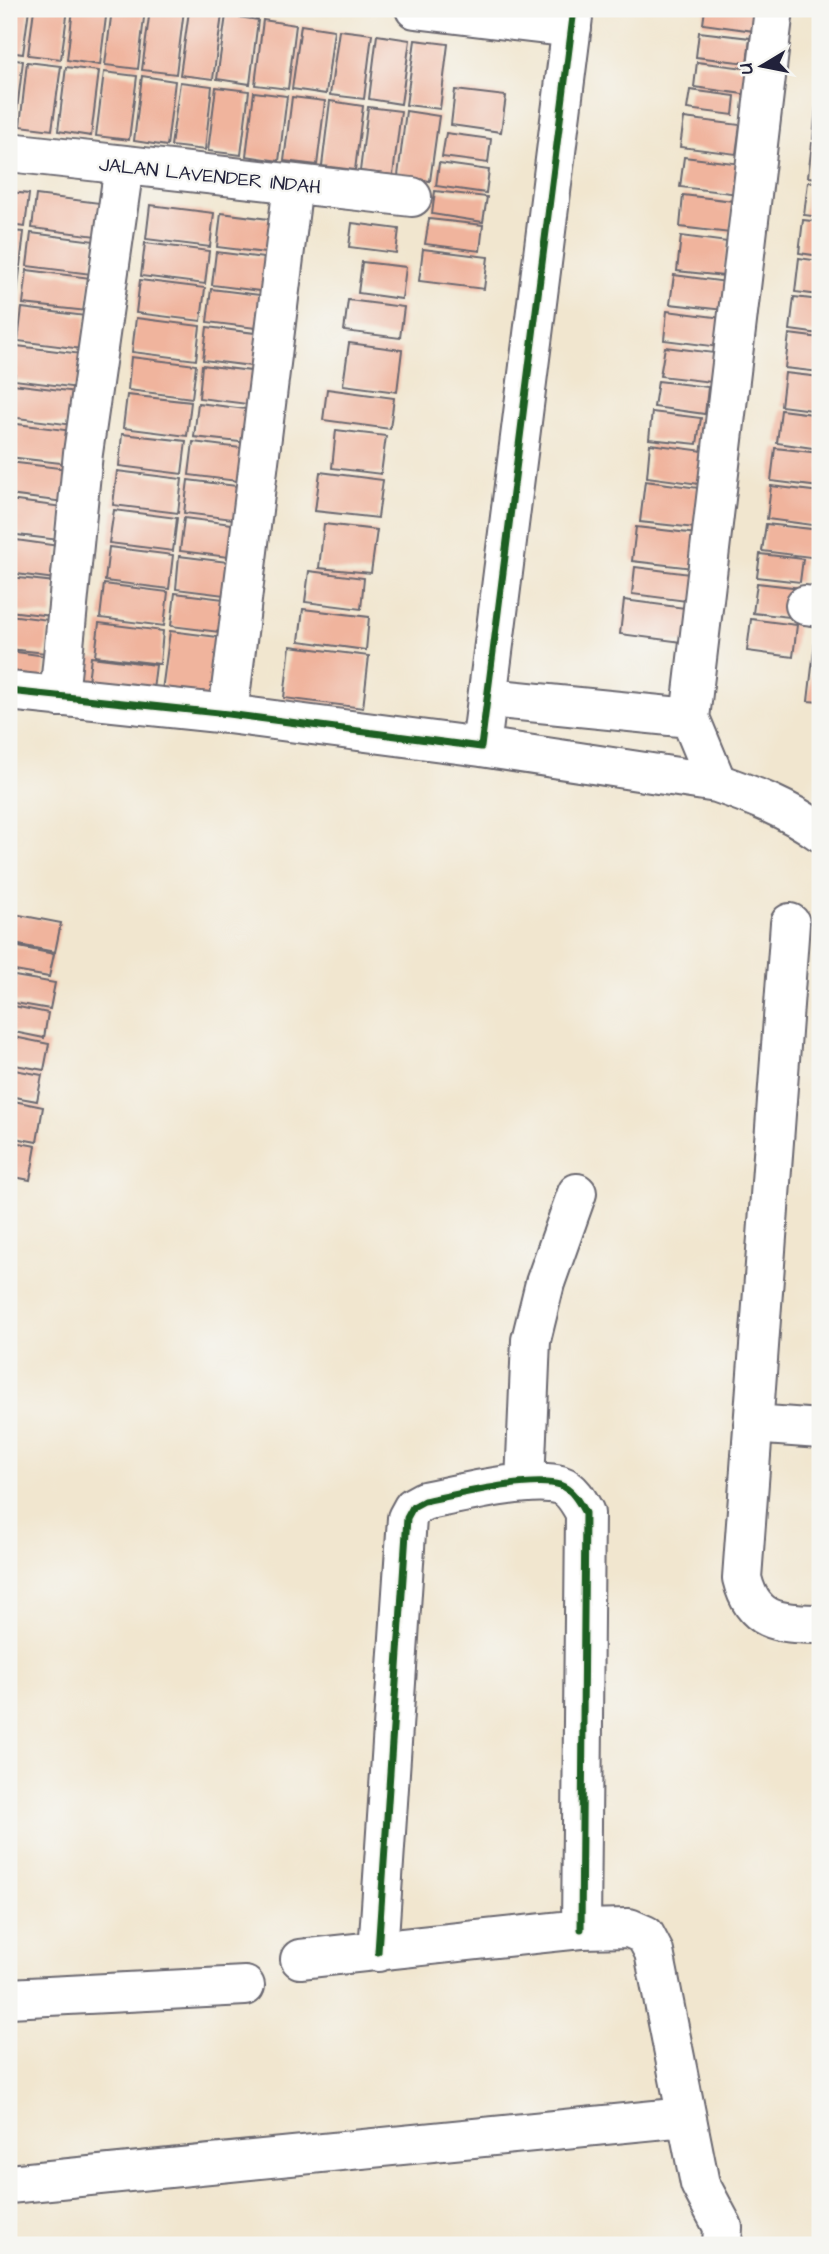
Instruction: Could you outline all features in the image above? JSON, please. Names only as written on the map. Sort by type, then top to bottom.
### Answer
[{"type":"street","points":[[415,9],[573,18],[481,747]]},
{"type":"street","points":[[717,783],[690,718],[774,9]]},
{"type":"street","name":"JALAN LAVENDER INDAH","points":[[9,152],[412,197]]},
{"type":"street","points":[[59,697],[83,453],[124,166]]},
{"type":"street","points":[[228,714],[293,184]]},
{"type":"street","points":[[9,691],[228,714],[481,747],[717,783],[764,799],[799,817],[820,832]]},
{"type":"street","points":[[489,698],[690,718]]},
{"type":"street","points":[[790,923],[742,1578],[754,1608],[768,1618],[783,1623],[820,1624]]},
{"type":"street","points":[[526,1483],[531,1340],[545,1283],[577,1193]]},
{"type":"street","points":[[753,1424],[820,1429]]},
{"type":"street","points":[[379,1952],[407,1518],[413,1507],[424,1500],[526,1483],[561,1485],[575,1496],[584,1513],[581,1929]]},
{"type":"street","points":[[300,1959],[581,1929],[629,1928],[645,1934],[654,1952],[700,2185],[723,2227],[722,2245]]},
{"type":"street","points":[[9,1998],[245,1986]]},
{"type":"street","points":[[9,2184],[685,2117]]},
{"type":"building","points":[[9,9],[29,9],[23,54],[9,52]]},
{"type":"building","points":[[34,9],[68,9],[61,59],[28,55]]},
{"type":"building","points":[[73,9],[107,9],[100,65],[67,60]]},
{"type":"building","points":[[112,9],[145,9],[138,69],[105,65]]},
{"type":"building","points":[[150,9],[184,10],[176,74],[142,70]]},
{"type":"building","points":[[705,9],[757,9],[754,31],[703,24]]},
{"type":"building","points":[[189,11],[222,15],[213,79],[180,75]]},
{"type":"building","points":[[226,15],[258,20],[250,84],[217,79]]},
{"type":"building","points":[[263,20],[296,25],[288,89],[255,85]]},
{"type":"building","points":[[301,25],[334,30],[326,94],[292,89]]},
{"type":"building","points":[[339,30],[372,34],[364,99],[330,95]]},
{"type":"building","points":[[699,32],[750,38],[747,63],[696,57]]},
{"type":"building","points":[[377,35],[410,40],[401,104],[369,99]]},
{"type":"building","points":[[415,40],[448,44],[440,109],[406,105]]},
{"type":"building","points":[[9,59],[23,61],[15,126],[9,125]]},
{"type":"building","points":[[27,62],[61,66],[52,130],[20,126]]},
{"type":"building","points":[[697,62],[753,69],[750,95],[694,87]]},
{"type":"building","points":[[66,67],[99,71],[91,136],[58,131]]},
{"type":"building","points":[[104,72],[137,76],[129,140],[96,136]]},
{"type":"building","points":[[142,76],[175,81],[167,146],[134,141]]},
{"type":"building","points":[[180,82],[212,86],[205,150],[171,146]]},
{"type":"building","points":[[216,87],[249,91],[241,155],[208,151]]},
{"type":"building","points":[[455,90],[506,96],[501,132],[451,125]]},
{"type":"building","points":[[690,90],[735,96],[733,115],[687,109]]},
{"type":"building","points":[[254,92],[287,96],[279,161],[246,156]]},
{"type":"building","points":[[292,97],[325,101],[317,165],[284,161]]},
{"type":"building","points":[[330,101],[363,106],[355,170],[322,166]]},
{"type":"building","points":[[816,106],[820,106],[820,140],[813,139]]},
{"type":"building","points":[[368,107],[401,111],[393,175],[360,171]]},
{"type":"building","points":[[406,111],[439,116],[430,181],[398,176]]},
{"type":"building","points":[[684,118],[740,125],[736,154],[680,147]]},
{"type":"building","points":[[446,133],[491,139],[488,163],[442,157]]},
{"type":"building","points":[[812,143],[820,144],[820,178],[808,177]]},
{"type":"building","points":[[684,157],[742,164],[738,194],[680,187]]},
{"type":"building","points":[[439,163],[489,170],[486,193],[436,186]]},
{"type":"building","points":[[808,182],[820,183],[820,217],[804,215]]},
{"type":"building","points":[[435,191],[487,197],[483,222],[432,214]]},
{"type":"building","points":[[9,192],[29,194],[25,227],[9,225]]},
{"type":"building","points":[[36,195],[100,203],[96,236],[32,228]]},
{"type":"building","points":[[683,195],[733,201],[730,233],[680,227]]},
{"type":"building","points":[[150,205],[214,213],[210,247],[146,239]]},
{"type":"building","points":[[221,213],[285,221],[281,255],[217,247]]},
{"type":"building","points":[[429,219],[483,225],[480,251],[425,244]]},
{"type":"building","points":[[803,220],[820,222],[820,256],[799,253]]},
{"type":"building","points":[[352,223],[399,229],[396,253],[349,247]]},
{"type":"building","points":[[9,231],[24,232],[20,266],[9,264]]},
{"type":"building","points":[[31,233],[95,241],[91,274],[27,266]]},
{"type":"building","points":[[681,236],[728,242],[724,276],[677,271]]},
{"type":"building","points":[[145,243],[209,251],[205,284],[141,276]]},
{"type":"building","points":[[423,249],[488,257],[484,289],[419,281]]},
{"type":"building","points":[[216,252],[280,260],[276,293],[212,285]]},
{"type":"building","points":[[799,258],[820,261],[820,295],[795,292]]},
{"type":"building","points":[[362,262],[406,267],[402,299],[358,293]]},
{"type":"building","points":[[9,268],[20,269],[16,303],[9,302]]},
{"type":"building","points":[[27,270],[91,278],[87,311],[23,304]]},
{"type":"building","points":[[674,275],[727,282],[724,310],[670,304]]},
{"type":"building","points":[[140,280],[205,288],[201,321],[136,313]]},
{"type":"building","points":[[211,289],[276,297],[272,330],[207,322]]},
{"type":"building","points":[[794,297],[820,300],[820,334],[790,330]]},
{"type":"building","points":[[348,300],[404,307],[400,338],[344,331]]},
{"type":"building","points":[[9,307],[16,308],[11,340],[9,340]]},
{"type":"building","points":[[22,308],[86,316],[82,349],[18,341]]},
{"type":"building","points":[[667,311],[723,318],[719,347],[664,340]]},
{"type":"building","points":[[136,318],[200,326],[196,360],[132,352]]},
{"type":"building","points":[[207,327],[271,335],[267,368],[203,360]]},
{"type":"building","points":[[789,334],[820,338],[820,372],[785,368]]},
{"type":"building","points":[[349,343],[402,350],[397,392],[343,385]]},
{"type":"building","points":[[17,346],[82,354],[78,388],[14,380]]},
{"type":"building","points":[[665,347],[723,354],[720,383],[660,376]]},
{"type":"building","points":[[131,357],[196,365],[192,398],[128,390]]},
{"type":"building","points":[[202,365],[267,373],[263,406],[199,398]]},
{"type":"building","points":[[785,373],[820,377],[820,411],[781,406]]},
{"type":"building","points":[[658,381],[708,387],[705,414],[654,407]]},
{"type":"building","points":[[13,384],[77,392],[73,425],[9,417]]},
{"type":"building","points":[[327,389],[394,398],[390,429],[323,420]]},
{"type":"building","points":[[127,395],[191,402],[187,436],[123,428]]},
{"type":"building","points":[[198,403],[262,411],[258,444],[194,437]]},
{"type":"building","points":[[781,410],[820,415],[820,449],[777,443]]},
{"type":"building","points":[[652,412],[701,418],[697,444],[649,439]]},
{"type":"building","points":[[9,423],[73,431],[69,464],[9,457]]},
{"type":"building","points":[[336,430],[386,436],[381,474],[332,468]]},
{"type":"building","points":[[122,434],[186,441],[182,474],[119,466]]},
{"type":"building","points":[[193,442],[257,450],[253,483],[189,475]]},
{"type":"building","points":[[650,444],[704,451],[699,484],[647,477]]},
{"type":"building","points":[[775,448],[820,453],[820,487],[771,481]]},
{"type":"building","points":[[9,462],[68,469],[64,502],[9,495]]},
{"type":"building","points":[[117,471],[182,479],[178,513],[113,505]]},
{"type":"building","points":[[320,472],[383,480],[378,518],[315,511]]},
{"type":"building","points":[[188,480],[253,488],[249,521],[184,513]]},
{"type":"building","points":[[645,481],[699,488],[695,528],[640,522]]},
{"type":"building","points":[[771,486],[820,492],[820,526],[767,519]]},
{"type":"building","points":[[9,500],[63,507],[59,540],[9,534]]},
{"type":"building","points":[[114,510],[177,518],[173,551],[109,543]]},
{"type":"building","points":[[184,518],[248,526],[244,559],[180,551]]},
{"type":"building","points":[[324,524],[377,530],[371,573],[319,568]]},
{"type":"building","points":[[766,524],[820,530],[818,558],[762,551]]},
{"type":"building","points":[[636,527],[697,534],[693,568],[632,561]]},
{"type":"building","points":[[9,539],[59,546],[55,579],[9,573]]},
{"type":"building","points":[[109,547],[173,555],[169,589],[105,581]]},
{"type":"building","points":[[760,554],[803,559],[800,582],[757,577]]},
{"type":"building","points":[[179,556],[244,564],[240,597],[176,589]]},
{"type":"building","points":[[635,567],[698,575],[694,602],[632,594]]},
{"type":"building","points":[[309,571],[364,578],[361,609],[305,602]]},
{"type":"building","points":[[9,577],[55,582],[51,616],[9,611]]},
{"type":"building","points":[[757,583],[801,588],[798,618],[753,613]]},
{"type":"building","points":[[104,584],[168,592],[164,626],[100,618]]},
{"type":"building","points":[[175,593],[240,601],[235,634],[171,626]]},
{"type":"building","points":[[624,600],[693,609],[689,643],[620,634]]},
{"type":"building","points":[[303,609],[369,617],[366,650],[299,641]]},
{"type":"building","points":[[9,615],[49,620],[46,653],[9,649]]},
{"type":"building","points":[[751,619],[797,625],[793,657],[747,651]]},
{"type":"building","points":[[99,623],[163,631],[160,664],[95,656]]},
{"type":"building","points":[[170,631],[234,639],[225,706],[161,698]]},
{"type":"building","points":[[816,633],[820,633],[820,702],[808,701]]},
{"type":"building","points":[[290,646],[369,656],[363,708],[284,698]]},
{"type":"building","points":[[9,651],[46,656],[42,689],[9,685]]},
{"type":"building","points":[[91,657],[156,665],[152,698],[87,690]]},
{"type":"building","points":[[9,913],[61,923],[55,952],[9,943]]},
{"type":"building","points":[[9,945],[54,954],[49,977],[9,970]]},
{"type":"building","points":[[9,975],[55,983],[50,1009],[9,1002]]},
{"type":"building","points":[[9,1005],[48,1013],[44,1038],[9,1031]]},
{"type":"building","points":[[9,1036],[49,1044],[44,1070],[9,1064]]},
{"type":"building","points":[[9,1069],[42,1075],[37,1101],[9,1096]]},
{"type":"building","points":[[9,1100],[43,1107],[37,1142],[9,1137]]},
{"type":"building","points":[[9,1141],[36,1146],[30,1180],[9,1176]]},
{"type":"cycle path","points":[[9,691],[228,714],[481,747],[574,9]]},
{"type":"cycle path","points":[[378,1952],[407,1518],[413,1507],[424,1501],[512,1485],[560,1485],[572,1493],[585,1513],[581,1929]]}]
